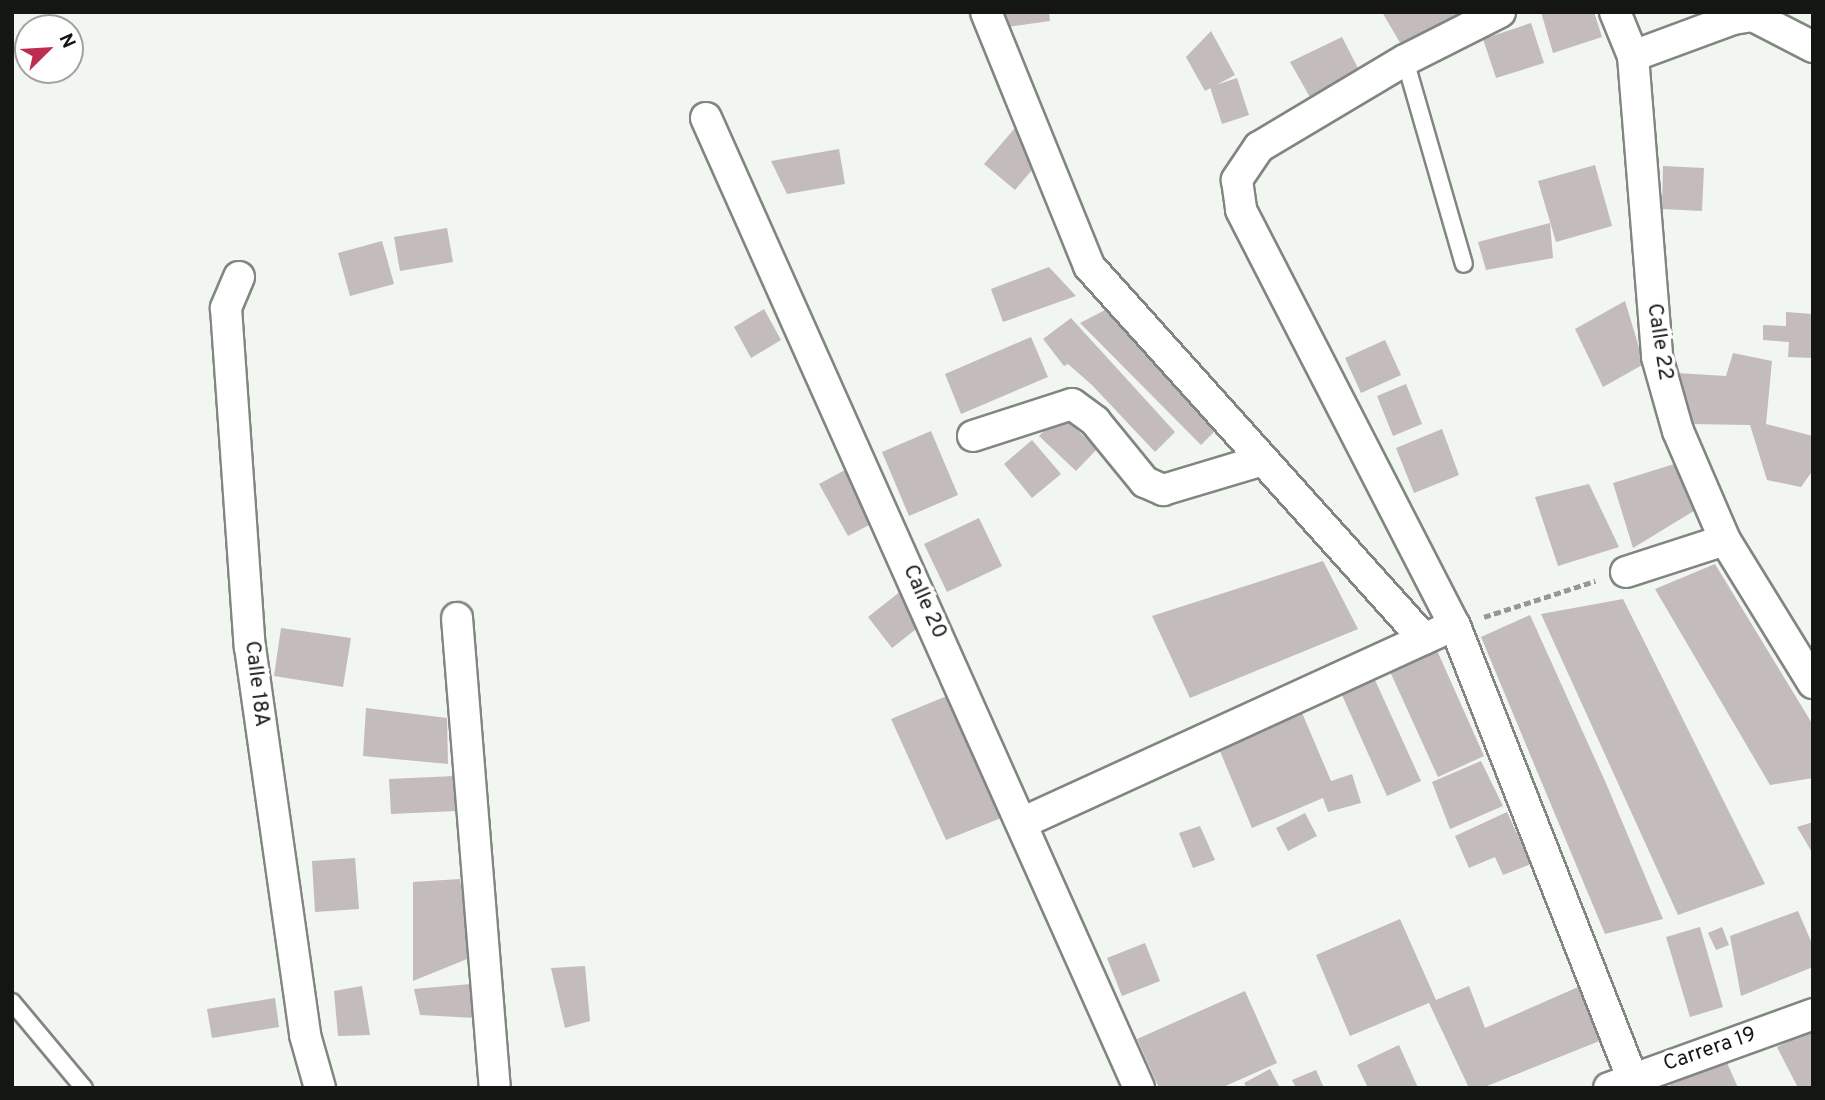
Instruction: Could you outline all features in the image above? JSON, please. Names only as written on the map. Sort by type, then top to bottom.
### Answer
[{"type":"street","points":[[986,12],[1089,265],[1424,639]]},
{"type":"street","points":[[1500,12],[1405,60],[1259,147],[1237,180],[1241,210],[1256,244],[1455,626],[1621,1082]]},
{"type":"street","name":"Calle 22","points":[[1615,12],[1633,56],[1657,357],[1678,431],[1725,540],[1813,683]]},
{"type":"street","points":[[1633,56],[1733,19],[1753,16],[1813,47]]},
{"type":"street","name":"Calle 20","points":[[706,118],[1024,822],[1139,1088]]},
{"type":"street","name":"Calle 18A","points":[[239,278],[226,308],[250,647],[305,1035],[320,1088]]},
{"type":"street","points":[[973,436],[1072,404],[1094,421],[1145,482],[1163,490],[1264,460]]},
{"type":"street","points":[[1626,572],[1725,540]]},
{"type":"street","points":[[457,618],[495,1088]]},
{"type":"street","points":[[1024,822],[1455,626]]},
{"type":"street","name":"Carrera 19","points":[[1621,1082],[1813,1014]]},
{"type":"lane","points":[[1405,60],[1464,264]]},
{"type":"lane","points":[[12,1002],[84,1088]]},
{"type":"path","points":[[1455,626],[1626,572]]},
{"type":"building","points":[[1005,12],[1049,12],[1050,21],[1007,27]]},
{"type":"building","points":[[1382,12],[1461,12],[1402,46]]},
{"type":"building","points":[[1541,12],[1594,12],[1602,37],[1553,53]]},
{"type":"building","points":[[1531,23],[1544,63],[1496,78],[1483,39]]},
{"type":"building","points":[[1211,31],[1235,75],[1205,91],[1186,57]]},
{"type":"building","points":[[1342,37],[1361,74],[1311,99],[1290,62]]},
{"type":"building","points":[[1237,78],[1249,115],[1222,124],[1210,87]]},
{"type":"building","points":[[1015,128],[1038,163],[1015,190],[984,164]]},
{"type":"building","points":[[839,149],[845,184],[787,194],[771,161]]},
{"type":"building","points":[[1595,165],[1612,226],[1556,242],[1538,181]]},
{"type":"building","points":[[1663,166],[1704,168],[1702,211],[1662,209]]},
{"type":"building","points":[[1550,223],[1553,258],[1486,270],[1478,242]]},
{"type":"building","points":[[447,228],[453,262],[400,271],[394,237]]},
{"type":"building","points":[[382,241],[394,284],[350,296],[338,253]]},
{"type":"building","points":[[1049,267],[1076,296],[1003,322],[991,289]]},
{"type":"building","points":[[1625,301],[1644,364],[1603,387],[1575,329]]},
{"type":"building","points":[[764,309],[781,340],[751,358],[734,327]]},
{"type":"building","points":[[1107,309],[1141,326],[1225,421],[1201,445],[1080,323]]},
{"type":"building","points":[[1786,312],[1813,314],[1813,358],[1788,357],[1789,342],[1763,340],[1763,325],[1786,326]]},
{"type":"building","points":[[1071,318],[1175,432],[1155,452],[1092,385],[1068,364],[1064,366],[1043,339]]},
{"type":"building","points":[[1031,337],[1048,377],[961,414],[945,374]]},
{"type":"building","points":[[1385,340],[1401,375],[1361,393],[1345,358]]},
{"type":"building","points":[[1733,353],[1772,361],[1766,424],[1813,436],[1813,470],[1801,487],[1767,480],[1750,425],[1689,424],[1677,373],[1726,376]]},
{"type":"building","points":[[1406,384],[1422,424],[1393,436],[1377,396]]},
{"type":"building","points":[[1061,414],[1097,449],[1076,471],[1039,436]]},
{"type":"building","points":[[1442,429],[1459,475],[1414,493],[1396,448]]},
{"type":"building","points":[[931,431],[958,495],[909,516],[882,452]]},
{"type":"building","points":[[1032,440],[1061,474],[1032,498],[1004,464]]},
{"type":"building","points":[[1684,461],[1697,509],[1633,548],[1613,483]]},
{"type":"building","points":[[845,470],[873,523],[848,536],[819,484]]},
{"type":"building","points":[[1589,484],[1619,547],[1558,566],[1535,497]]},
{"type":"building","points":[[979,518],[1002,566],[947,592],[924,544]]},
{"type":"building","points":[[1323,561],[1358,629],[1190,698],[1152,616]]},
{"type":"building","points":[[1715,564],[1813,725],[1813,778],[1770,785],[1655,589]]},
{"type":"building","points":[[901,591],[925,622],[892,648],[868,617]]},
{"type":"building","points":[[1623,599],[1765,884],[1678,915],[1541,614]]},
{"type":"building","points":[[1530,615],[1605,781],[1663,919],[1605,934],[1481,637]]},
{"type":"building","points":[[281,628],[351,638],[343,687],[274,676]]},
{"type":"building","points":[[1435,646],[1484,756],[1438,777],[1387,665]]},
{"type":"building","points":[[1375,680],[1421,781],[1387,796],[1342,695]]},
{"type":"building","points":[[954,693],[1006,816],[946,840],[891,719]]},
{"type":"building","points":[[366,708],[447,718],[448,764],[363,756]]},
{"type":"building","points":[[1300,708],[1331,781],[1352,774],[1361,803],[1328,812],[1323,798],[1252,828],[1217,744]]},
{"type":"building","points":[[1481,761],[1503,806],[1450,829],[1432,782]]},
{"type":"building","points":[[455,776],[456,811],[391,814],[389,779]]},
{"type":"building","points":[[1507,812],[1531,864],[1503,875],[1495,857],[1469,868],[1455,836]]},
{"type":"building","points":[[1305,813],[1317,836],[1288,851],[1276,828]]},
{"type":"building","points":[[1813,822],[1813,854],[1797,827]]},
{"type":"building","points":[[1200,826],[1215,860],[1193,868],[1179,833]]},
{"type":"building","points":[[355,858],[359,909],[315,912],[312,861]]},
{"type":"building","points":[[460,879],[472,957],[413,981],[413,882]]},
{"type":"building","points":[[1798,911],[1813,946],[1813,967],[1741,996],[1730,936]]},
{"type":"building","points":[[1400,919],[1436,1000],[1469,986],[1485,1028],[1585,984],[1607,1038],[1482,1088],[1469,1088],[1429,1003],[1350,1036],[1316,955]]},
{"type":"building","points":[[1700,927],[1723,1007],[1690,1017],[1666,937]]},
{"type":"building","points":[[1722,927],[1729,945],[1716,950],[1708,933]]},
{"type":"building","points":[[1145,943],[1160,981],[1122,996],[1107,958]]},
{"type":"building","points":[[585,966],[590,1021],[565,1028],[551,968]]},
{"type":"building","points":[[471,984],[475,1018],[420,1015],[414,989]]},
{"type":"building","points":[[362,986],[370,1035],[338,1036],[334,991]]},
{"type":"building","points":[[1245,991],[1277,1063],[1221,1088],[1159,1088],[1137,1039]]},
{"type":"building","points":[[275,998],[279,1027],[212,1038],[207,1009]]},
{"type":"building","points":[[1813,1029],[1813,1088],[1798,1088],[1777,1047]]},
{"type":"building","points":[[1399,1045],[1418,1088],[1368,1088],[1357,1065]]},
{"type":"building","points":[[1725,1058],[1738,1088],[1671,1088],[1668,1081]]},
{"type":"building","points":[[1270,1069],[1280,1088],[1247,1088],[1244,1083]]},
{"type":"building","points":[[1316,1070],[1324,1088],[1296,1088],[1292,1080]]}]
